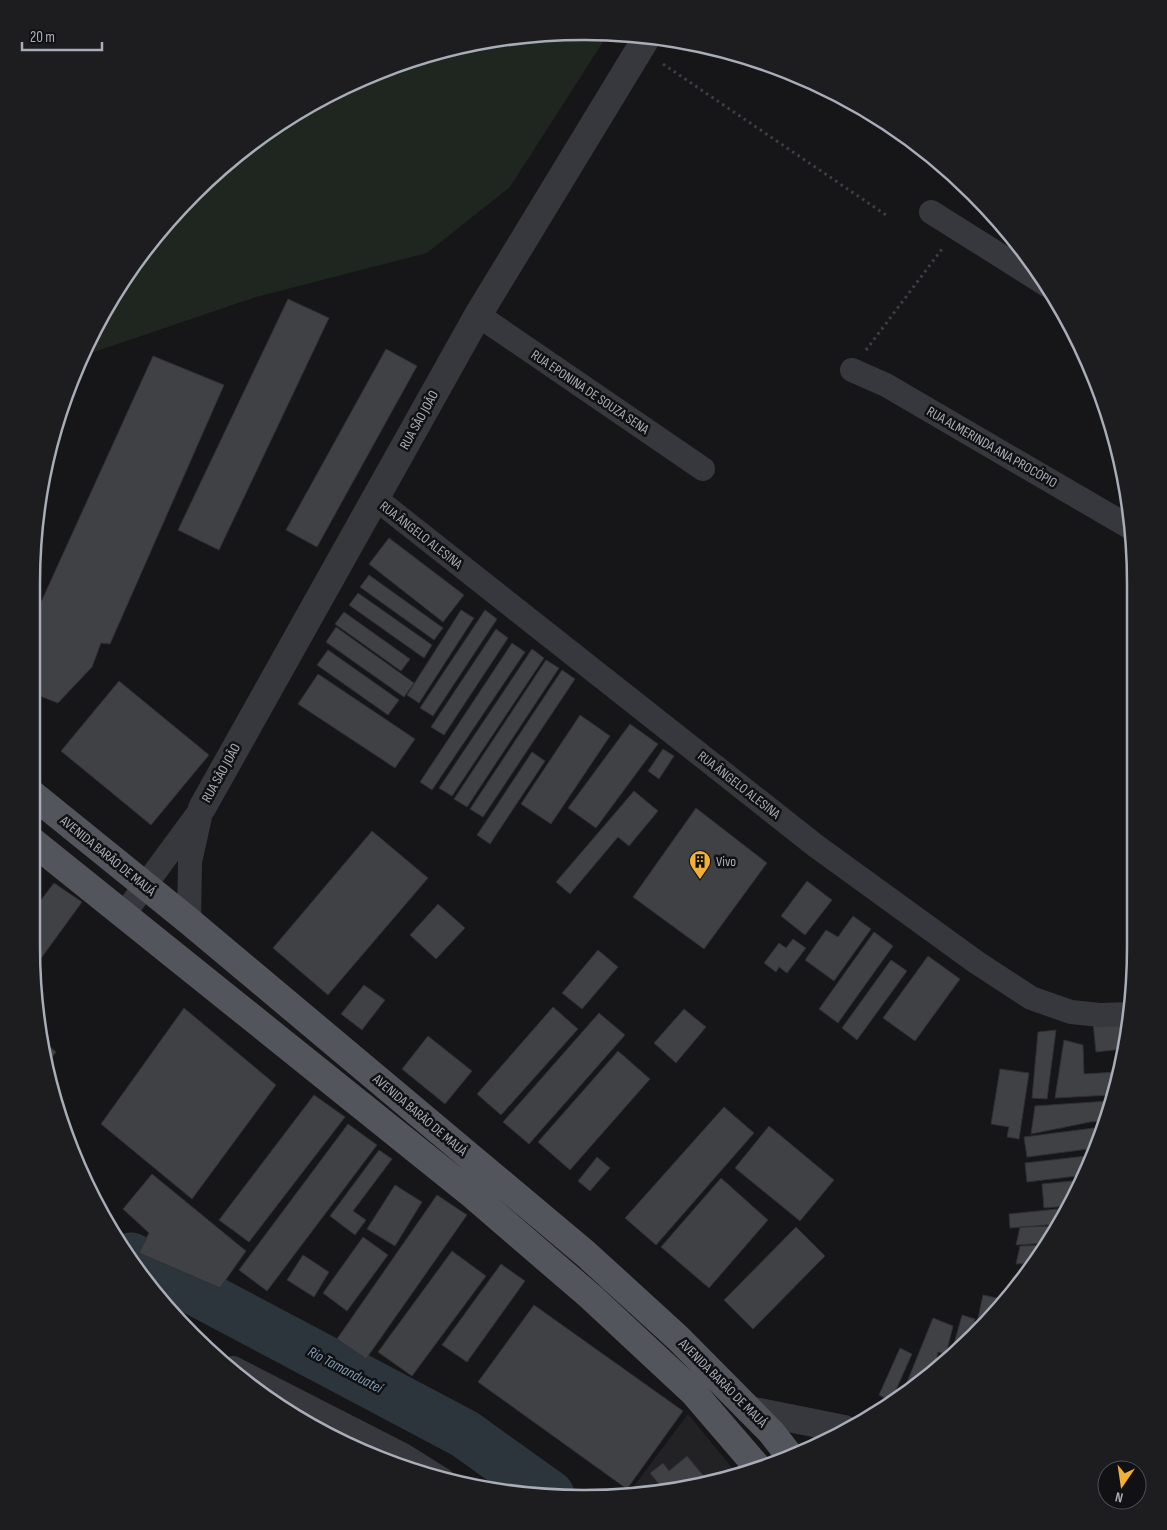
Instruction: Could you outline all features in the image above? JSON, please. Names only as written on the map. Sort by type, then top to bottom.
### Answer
[{"type":"main road","name":"AVENIDA BARÃO DE MAUÁ","points":[[40,801],[188,921],[586,1254],[678,1338],[771,1432],[785,1451]]},
{"type":"main road","name":"AVENIDA BARÃO DE MAUÁ","points":[[40,847],[469,1192],[591,1297],[693,1392],[753,1462]]},
{"type":"street","name":"RUA SÃO JOÃO","points":[[124,914],[202,808],[478,315],[643,44]]},
{"type":"street","points":[[931,212],[1029,274]]},
{"type":"street","name":"RUA EPONINA DE SOUZA SENA","points":[[478,315],[703,469]]},
{"type":"street","name":"RUA ALMERINDA ANA PROCÓPIO","points":[[852,370],[886,385],[1123,523]]},
{"type":"street","name":"RUA ÂNGELO ALESINA","points":[[375,498],[816,846],[976,962],[1031,998],[1071,1012],[1100,1015],[1122,1014]]},
{"type":"street","name":"RUA SÃO JOÃO","points":[[188,921],[190,862],[202,808]]},
{"type":"street","points":[[254,1379],[416,1463]]},
{"type":"street","points":[[749,1410],[836,1427]]},
{"type":"path","points":[[644,44],[890,217]]},
{"type":"path","points":[[852,370],[957,228]]},
{"type":"shaded area","points":[[548,41],[604,41],[510,187],[427,253],[256,297],[92,353],[113,312],[132,282],[175,225],[199,199],[253,152],[312,113],[376,81],[409,69],[477,50]]},
{"type":"shaded area","points":[[688,1414],[733,1468],[690,1480],[633,1487]]},
{"type":"building","points":[[288,299],[329,318],[219,550],[178,530]]},
{"type":"building","points":[[386,349],[417,366],[317,547],[286,530]]},
{"type":"building","points":[[153,356],[224,385],[110,644],[101,643],[92,667],[58,703],[40,696],[40,604]]},
{"type":"building","points":[[389,538],[464,595],[443,622],[369,564]]},
{"type":"building","points":[[369,575],[443,628],[434,640],[360,587]]},
{"type":"building","points":[[358,593],[432,645],[424,658],[349,605]]},
{"type":"building","points":[[461,610],[474,618],[419,703],[407,695]]},
{"type":"building","points":[[485,610],[497,619],[433,716],[420,708]]},
{"type":"building","points":[[344,612],[410,659],[401,671],[335,624]]},
{"type":"building","points":[[336,627],[414,683],[404,697],[326,642]]},
{"type":"building","points":[[496,629],[508,638],[444,735],[431,727]]},
{"type":"building","points":[[512,643],[525,652],[432,790],[420,782]]},
{"type":"building","points":[[532,649],[544,658],[452,796],[439,788]]},
{"type":"building","points":[[328,650],[399,700],[388,715],[317,665]]},
{"type":"building","points":[[546,660],[559,668],[467,807],[454,799]]},
{"type":"building","points":[[562,670],[575,679],[483,817],[470,809]]},
{"type":"building","points":[[318,674],[415,739],[395,768],[298,704]]},
{"type":"building","points":[[119,681],[209,755],[151,825],[61,751]]},
{"type":"building","points":[[580,715],[610,736],[551,824],[521,804]]},
{"type":"building","points":[[630,724],[658,744],[596,828],[568,808]]},
{"type":"building","points":[[663,749],[674,756],[659,779],[648,771]]},
{"type":"building","points":[[532,752],[545,761],[490,844],[477,835]]},
{"type":"building","points":[[634,791],[658,811],[629,846],[618,837],[570,894],[556,882]]},
{"type":"building","name":"Vivo","points":[[696,808],[767,863],[704,949],[633,897]]},
{"type":"building","points":[[372,831],[428,878],[328,995],[273,948]]},
{"type":"building","points":[[807,881],[832,900],[805,935],[781,916]]},
{"type":"building","points":[[54,883],[82,902],[40,959],[40,946],[40,901]]},
{"type":"building","points":[[438,904],[465,928],[436,959],[410,935]]},
{"type":"building","points":[[853,916],[871,929],[834,981],[805,960],[826,930],[838,937]]},
{"type":"building","points":[[874,932],[893,946],[838,1023],[819,1009]]},
{"type":"building","points":[[793,939],[806,948],[787,973],[779,967],[776,972],[764,963],[779,943],[786,948]]},
{"type":"building","points":[[598,950],[618,967],[582,1009],[562,993]]},
{"type":"building","points":[[928,956],[960,979],[915,1041],[883,1018]]},
{"type":"building","points":[[891,960],[907,971],[857,1040],[842,1028]]},
{"type":"building","points":[[364,985],[385,1000],[362,1030],[341,1014]]},
{"type":"building","points":[[553,1007],[578,1029],[501,1115],[477,1094]]},
{"type":"building","points":[[184,1008],[276,1085],[192,1199],[101,1124]]},
{"type":"building","points":[[684,1009],[706,1027],[676,1063],[654,1043]]},
{"type":"building","points":[[599,1013],[625,1035],[529,1144],[503,1122]]},
{"type":"building","points":[[1121,1019],[1117,1050],[1096,1052],[1093,1022]]},
{"type":"building","points":[[1056,1030],[1047,1099],[1032,1098],[1038,1032]]},
{"type":"building","points":[[428,1036],[472,1071],[445,1104],[402,1069]]},
{"type":"building","points":[[1064,1040],[1083,1045],[1084,1074],[1112,1072],[1106,1095],[1055,1098]]},
{"type":"building","points":[[49,1046],[56,1052],[51,1058]]},
{"type":"building","points":[[618,1051],[650,1079],[570,1170],[538,1142]]},
{"type":"building","points":[[1000,1069],[1029,1073],[1019,1139],[1007,1137],[1009,1127],[991,1124]]},
{"type":"building","points":[[314,1095],[345,1117],[249,1242],[219,1220]]},
{"type":"building","points":[[1104,1101],[1098,1121],[1031,1134],[1035,1106]]},
{"type":"building","points":[[724,1107],[754,1133],[656,1245],[625,1218]]},
{"type":"building","points":[[348,1124],[377,1145],[267,1291],[239,1270]]},
{"type":"building","points":[[769,1126],[834,1180],[800,1221],[735,1168]]},
{"type":"building","points":[[1096,1128],[1088,1149],[1027,1157],[1024,1137]]},
{"type":"building","points":[[379,1150],[392,1159],[353,1211],[366,1220],[355,1235],[330,1216]]},
{"type":"building","points":[[1085,1156],[1076,1176],[1027,1182],[1025,1163]]},
{"type":"building","points":[[597,1157],[610,1168],[590,1191],[578,1181]]},
{"type":"building","points":[[152,1174],[246,1251],[220,1288],[139,1253],[149,1233],[123,1209]]},
{"type":"building","points":[[721,1178],[768,1220],[709,1288],[661,1247]]},
{"type":"building","points":[[1074,1181],[1060,1207],[1044,1208],[1042,1184]]},
{"type":"building","points":[[395,1185],[422,1202],[395,1246],[367,1229]]},
{"type":"building","points":[[437,1195],[467,1215],[366,1359],[337,1339]]},
{"type":"building","points":[[1059,1209],[1050,1225],[1010,1228],[1009,1214]]},
{"type":"building","points":[[1049,1226],[1038,1244],[1016,1245],[1020,1227]]},
{"type":"building","points":[[796,1227],[825,1256],[753,1329],[724,1300]]},
{"type":"building","points":[[363,1237],[388,1255],[347,1311],[323,1293]]},
{"type":"building","points":[[1037,1245],[1024,1264],[1016,1264],[1020,1246]]},
{"type":"building","points":[[452,1251],[486,1276],[412,1376],[378,1352]]},
{"type":"building","points":[[303,1255],[329,1272],[314,1297],[287,1280]]},
{"type":"building","points":[[501,1264],[525,1281],[467,1362],[442,1345]]},
{"type":"building","points":[[983,1295],[997,1298],[992,1305],[977,1321]]},
{"type":"building","points":[[534,1305],[683,1411],[626,1488],[478,1382]]},
{"type":"building","points":[[962,1315],[975,1319],[974,1325],[954,1344]]},
{"type":"building","points":[[933,1318],[953,1326],[947,1350],[944,1353],[938,1352],[936,1360],[907,1383]]},
{"type":"building","points":[[900,1348],[912,1354],[896,1391],[885,1398],[879,1395]]},
{"type":"building","points":[[687,1456],[704,1476],[659,1484],[650,1473],[663,1463],[669,1471]]},
{"type":"waterway","name":"Rio Tamanduateí","points":[[142,1263],[465,1434],[540,1488]]},
{"type":"place","name":"Vivo","points":[[700,880]]}]
